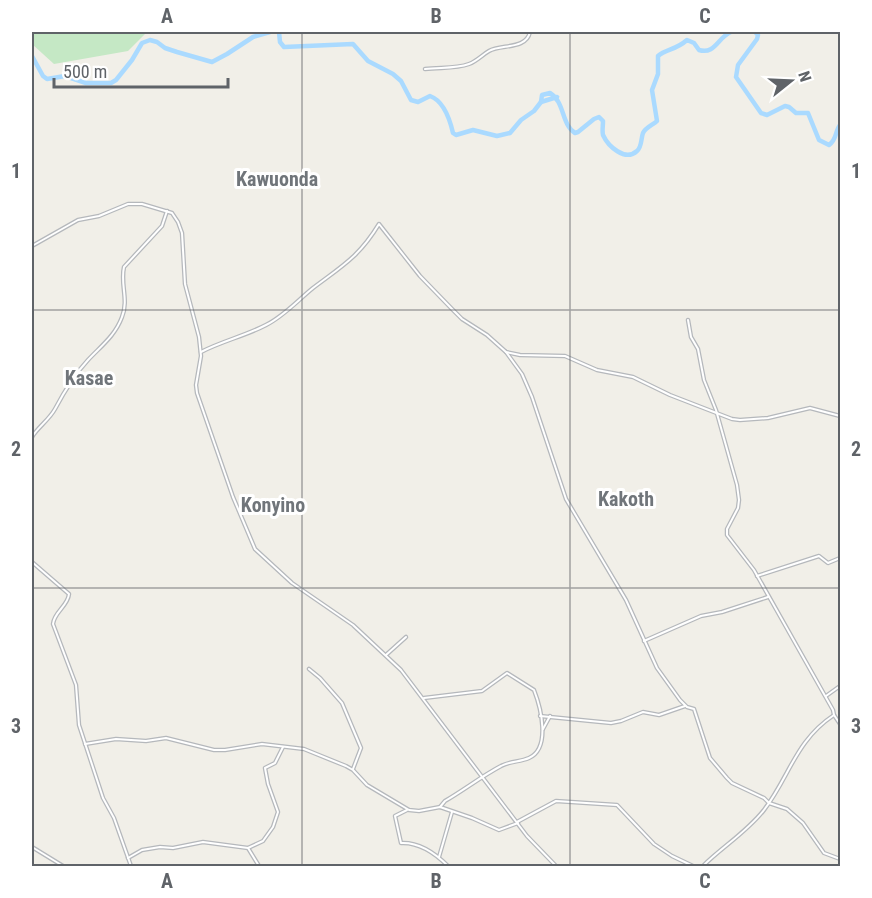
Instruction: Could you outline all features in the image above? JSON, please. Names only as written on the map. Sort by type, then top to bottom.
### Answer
[{"type":"street","points":[[425,69],[468,64],[481,58],[490,50],[525,40],[529,37],[530,32]]},
{"type":"street","points":[[32,246],[78,220],[99,216],[128,204],[141,204],[167,211],[175,216],[182,233],[185,284],[201,352],[197,393],[253,546],[292,583],[345,618],[401,670],[517,822],[556,867]]},
{"type":"street","points":[[32,438],[38,427],[54,411],[59,400],[88,360],[116,329],[125,311],[124,267],[162,226],[167,211]]},
{"type":"street","points":[[201,352],[228,339],[258,329],[285,314],[312,289],[353,259],[379,224],[420,276],[462,319],[487,335],[506,352],[522,374],[566,499],[626,600],[644,641],[670,688],[685,705],[695,711],[712,761],[732,783],[797,816],[824,853],[840,859]]},
{"type":"street","points":[[688,320],[691,337],[698,349],[704,380],[717,415],[739,500],[736,513],[727,529],[727,535],[757,576],[840,723]]},
{"type":"street","points":[[506,352],[520,355],[565,356],[597,370],[633,377],[717,415],[740,420],[776,417],[810,408],[840,416]]},
{"type":"street","points":[[757,576],[819,556],[828,563],[840,558]]},
{"type":"street","points":[[32,562],[69,594],[68,601],[53,621],[76,685],[78,716],[85,744],[103,798],[114,818],[130,867]]},
{"type":"street","points":[[644,641],[702,616],[769,597]]},
{"type":"street","points":[[386,655],[406,637]]},
{"type":"street","points":[[309,669],[342,703],[361,748],[353,770]]},
{"type":"street","points":[[85,744],[116,739],[146,741],[166,738],[214,750],[262,744],[304,749],[353,770],[367,785],[391,801],[409,810],[419,811],[440,807],[482,777],[504,764],[526,760],[541,747],[543,729],[534,690],[507,673],[482,691],[423,698]]},
{"type":"street","points":[[825,697],[840,686]]},
{"type":"street","points":[[540,716],[611,723],[621,722],[643,712],[659,715],[685,705]]},
{"type":"street","points":[[703,867],[751,824],[769,803],[788,768],[814,730],[834,715]]},
{"type":"street","points":[[543,729],[550,717]]},
{"type":"street","points":[[128,858],[142,850],[160,847],[172,848],[203,842],[248,848],[263,841],[278,816],[265,768],[275,763],[283,747]]},
{"type":"street","points":[[440,807],[499,830],[556,801],[617,805],[654,844],[693,867]]},
{"type":"street","points":[[409,810],[394,816],[401,843],[417,843],[439,857],[448,867]]},
{"type":"street","points":[[439,857],[452,812]]},
{"type":"street","points":[[32,847],[63,867]]},
{"type":"street","points":[[248,848],[259,867]]},
{"type":"green space","points":[[32,32],[147,32],[128,51],[54,64],[32,44]]},
{"type":"waterway","points":[[32,56],[47,79],[65,76],[86,83],[111,83],[132,60],[142,43],[150,40],[165,48],[212,62],[253,37],[270,32]]},
{"type":"waterway","points":[[279,32],[280,42],[284,47],[353,44],[368,61],[393,74],[401,81],[411,100],[418,102],[430,96],[435,98],[443,106],[453,133],[456,135],[473,130],[497,136],[510,133],[521,120],[534,111],[541,102],[542,95],[550,93],[555,97],[567,124],[575,133],[599,117],[603,121],[605,139],[617,151],[627,155],[639,149],[644,131],[657,121],[652,90],[658,74],[658,56],[687,40],[694,43],[699,50],[709,50],[731,32]]},
{"type":"waterway","points":[[755,32],[758,35],[757,39],[738,65],[736,77],[761,113],[767,115],[785,106],[796,113],[808,113],[819,140],[829,145],[840,125]]},
{"type":"waterway","points":[[541,102],[557,97]]},
{"type":"district","name":"Kawuonda","points":[[277,179]]},
{"type":"district","name":"Kasae","points":[[89,378]]},
{"type":"district","name":"Kakoth","points":[[626,499]]},
{"type":"district","name":"Konyino","points":[[273,505]]}]
